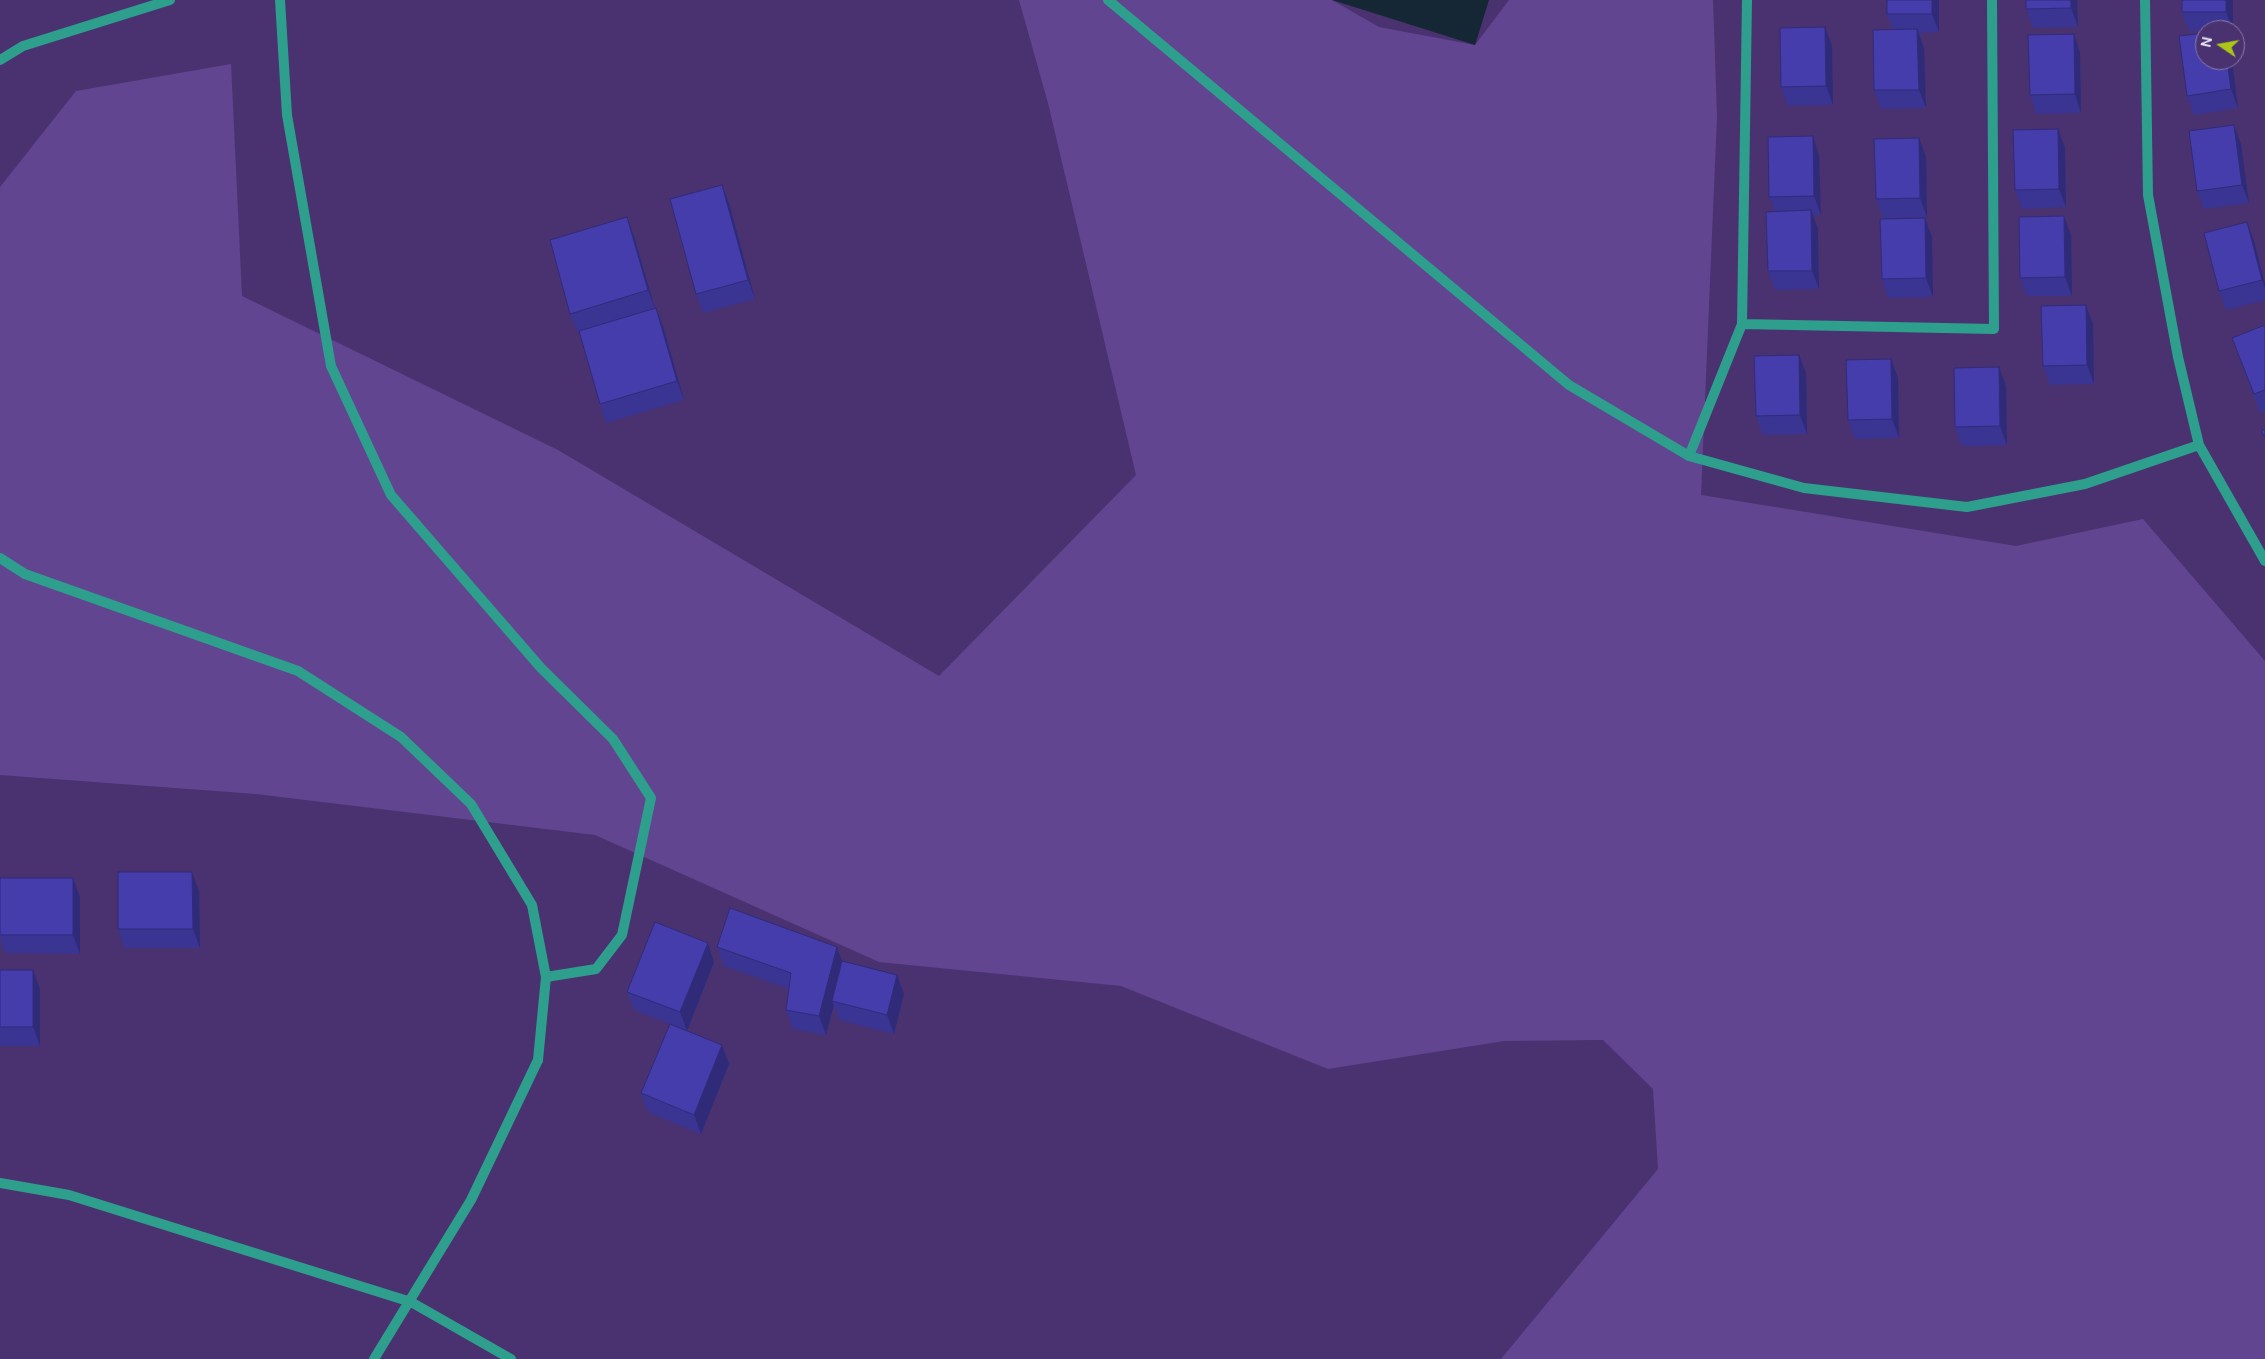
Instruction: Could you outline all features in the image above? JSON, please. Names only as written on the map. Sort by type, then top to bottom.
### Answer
[{"type":"street","points":[[0,60],[22,46],[170,0]]},
{"type":"street","points":[[280,0],[287,115],[332,366],[391,495],[541,668],[613,739],[651,798],[622,935],[596,969],[546,977]]},
{"type":"street","points":[[1108,0],[1569,385],[1689,456],[1804,488],[1967,507],[2085,484],[2199,445]]},
{"type":"street","points":[[1689,456],[1742,324],[1747,0]]},
{"type":"street","points":[[1742,324],[1994,329],[1992,0]]},
{"type":"street","points":[[2145,0],[2148,195],[2178,358],[2199,445],[2265,561]]},
{"type":"street","points":[[0,558],[25,574],[298,671],[401,737],[472,804],[532,905],[546,977],[538,1060],[471,1200],[374,1359]]},
{"type":"street","points":[[0,1183],[68,1195],[410,1302],[511,1359]]},
{"type":"shaded area","points":[[1019,0],[1332,0],[1379,27],[1475,45],[1509,0],[1713,0],[1717,116],[1701,495],[2016,546],[2143,519],[2265,661],[2265,1359],[1501,1359],[1658,1169],[1653,1089],[1603,1040],[1504,1041],[1328,1069],[1121,986],[879,962],[595,835],[256,794],[0,775],[0,187],[76,91],[231,64],[242,296],[558,450],[939,676],[1136,475],[1048,103]]},
{"type":"water","points":[[1332,0],[1489,0],[1475,45]]},
{"type":"building","points":[[1887,0],[1932,0],[1932,14],[1887,14]]},
{"type":"building","points":[[2026,0],[2071,0],[2071,8],[2026,9]]},
{"type":"building","points":[[2182,0],[2226,0],[2226,12],[2182,12]]},
{"type":"building","points":[[1825,27],[1826,86],[1781,87],[1780,28]]},
{"type":"building","points":[[1917,29],[1919,90],[1874,90],[1873,30]]},
{"type":"building","points":[[2074,34],[2075,94],[2030,95],[2028,35]]},
{"type":"building","points":[[2195,34],[2195,70],[2228,70],[2231,89],[2187,96],[2179,36]]},
{"type":"building","points":[[2234,125],[2242,185],[2197,191],[2189,131]]},
{"type":"building","points":[[2058,129],[2059,189],[2015,190],[2013,130]]},
{"type":"building","points":[[1813,136],[1814,196],[1769,197],[1768,137]]},
{"type":"building","points":[[1919,138],[1920,198],[1876,199],[1874,139]]},
{"type":"building","points":[[722,185],[748,280],[696,294],[670,199]]},
{"type":"building","points":[[1811,210],[1812,271],[1768,271],[1766,212]]},
{"type":"building","points":[[2064,216],[2065,277],[2020,278],[2019,217]]},
{"type":"building","points":[[627,217],[648,290],[570,314],[550,240]]},
{"type":"building","points":[[1925,218],[1926,278],[1882,279],[1880,219]]},
{"type":"building","points":[[2247,222],[2262,280],[2219,291],[2204,233]]},
{"type":"building","points":[[2086,305],[2087,365],[2043,366],[2041,306]]},
{"type":"building","points":[[656,308],[677,381],[600,404],[579,331]]},
{"type":"building","points":[[2265,325],[2265,390],[2254,394],[2232,338]]},
{"type":"building","points":[[1799,355],[1800,415],[1756,416],[1754,356]]},
{"type":"building","points":[[1891,359],[1892,419],[1848,420],[1846,360]]},
{"type":"building","points":[[1999,367],[2000,426],[1955,427],[1954,368]]},
{"type":"building","points":[[2265,429],[2265,437],[2261,431]]},
{"type":"building","points":[[118,872],[192,872],[193,929],[118,929]]},
{"type":"building","points":[[0,878],[73,878],[73,935],[0,935]]},
{"type":"building","points":[[730,908],[837,947],[819,1016],[786,1010],[791,973],[717,947]]},
{"type":"building","points":[[655,922],[708,943],[680,1012],[627,992]]},
{"type":"building","points":[[842,961],[897,975],[887,1015],[832,1001]]},
{"type":"building","points":[[0,970],[33,970],[33,1027],[0,1027]]},
{"type":"building","points":[[670,1024],[722,1045],[694,1115],[641,1093]]}]
